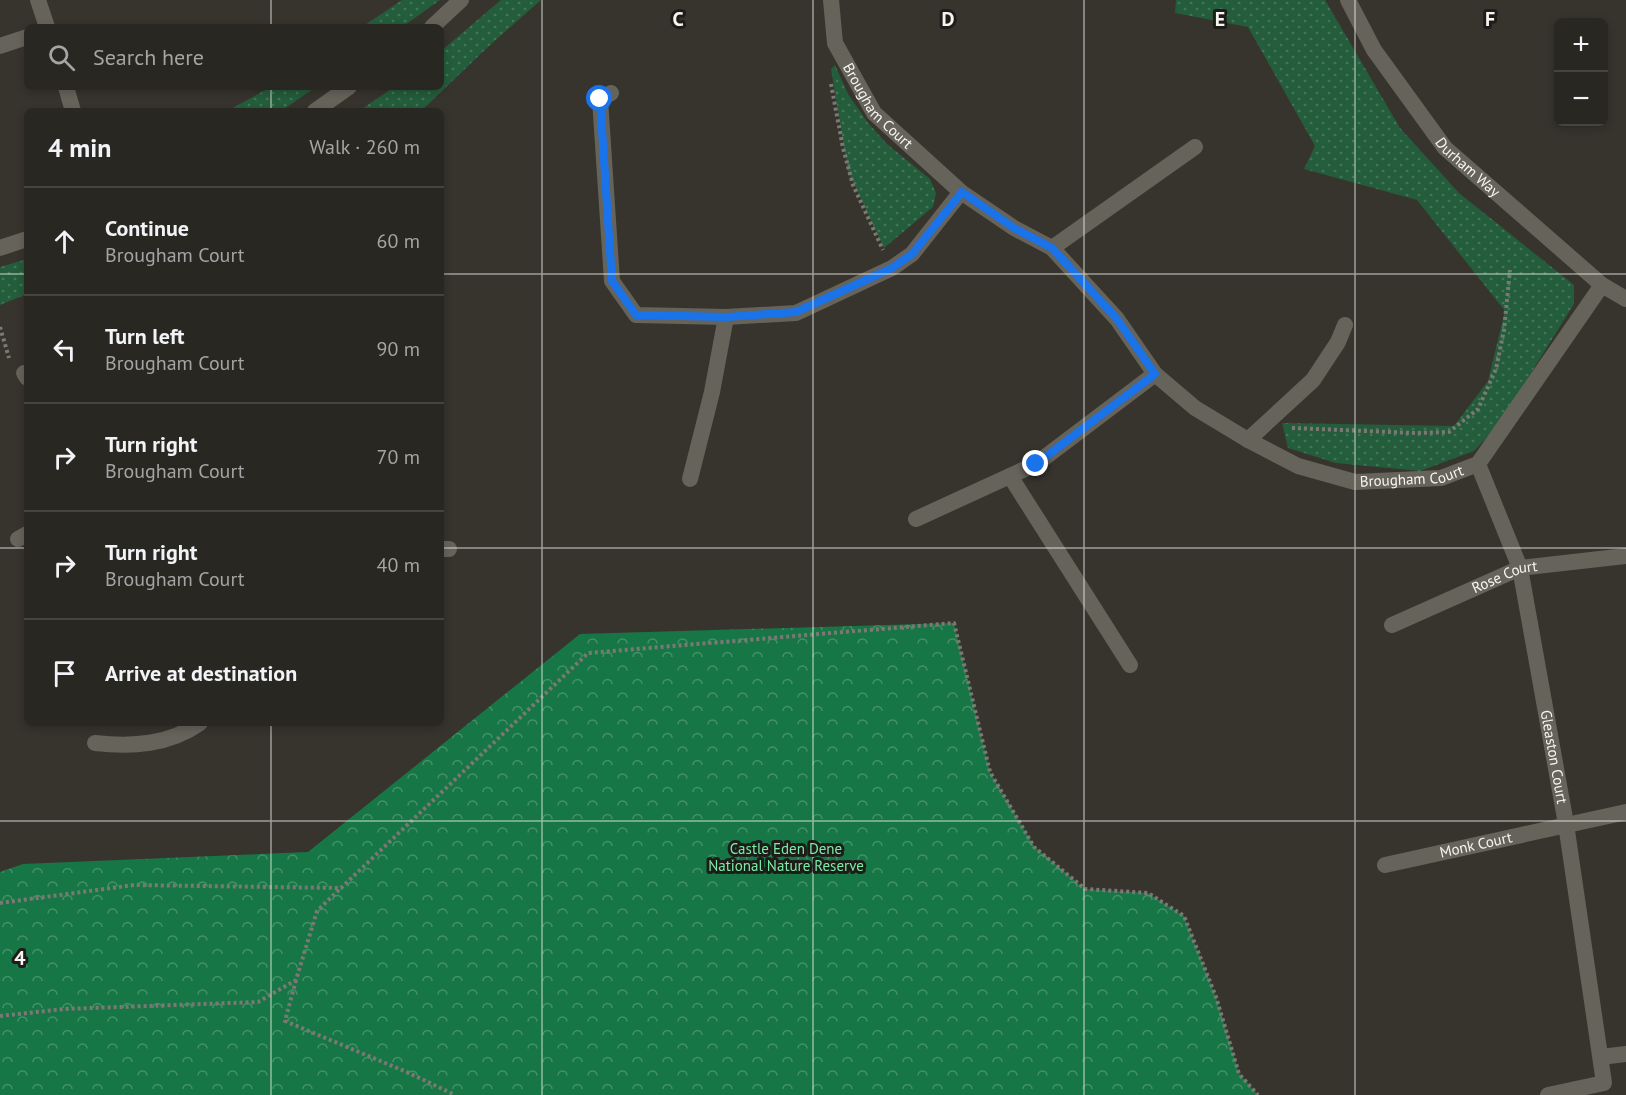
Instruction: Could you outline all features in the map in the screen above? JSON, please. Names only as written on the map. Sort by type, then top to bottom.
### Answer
[{"type":"street","points":[[38,0],[46,24]]},
{"type":"street","points":[[435,24],[461,0]]},
{"type":"street","name":"Brougham Court","points":[[831,0],[835,43],[874,113],[962,192],[1014,228],[1052,248],[1117,319],[1155,374],[1195,408],[1248,440],[1298,466],[1355,482],[1441,478],[1478,464],[1602,285]]},
{"type":"street","name":"Durham Way","points":[[1348,0],[1374,50],[1445,148],[1602,285],[1626,299]]},
{"type":"street","points":[[0,46],[24,38]]},
{"type":"street","points":[[67,90],[72,108]]},
{"type":"street","points":[[319,108],[345,90]]},
{"type":"street","points":[[611,93],[600,99],[612,281],[636,315],[726,317],[796,312],[892,268],[912,254],[962,192]]},
{"type":"street","points":[[1052,248],[1195,147]]},
{"type":"street","points":[[0,248],[24,240]]},
{"type":"street","points":[[690,479],[712,392],[726,317]]},
{"type":"street","points":[[1248,440],[1313,380],[1338,342],[1345,325]]},
{"type":"street","points":[[916,519],[1036,464],[1155,374]]},
{"type":"street","name":"Gleaston Court","points":[[1478,464],[1520,568],[1566,824],[1604,1083],[1548,1095]]},
{"type":"street","points":[[1010,476],[1131,665]]},
{"type":"street","name":"Rose Court","points":[[1392,625],[1520,568],[1626,556]]},
{"type":"street","points":[[95,743],[121,746],[145,744],[170,739],[196,726]]},
{"type":"street","name":"Monk Court","points":[[1385,865],[1626,812]]},
{"type":"street","points":[[1601,1058],[1626,1054]]},
{"type":"path","points":[[829,74],[843,148],[853,185],[892,268]]},
{"type":"path","points":[[1265,424],[1278,428],[1449,432],[1478,409],[1496,369],[1504,330],[1510,270]]},
{"type":"path","points":[[0,327],[12,367],[24,374]]},
{"type":"path","points":[[455,1095],[409,1073],[285,1021],[296,980],[318,911],[588,653],[954,623],[990,772],[1034,846],[1085,889],[1148,893],[1184,916],[1216,997],[1239,1074],[1258,1095]]},
{"type":"path","points":[[0,903],[134,885],[341,888]]},
{"type":"path","points":[[0,1016],[64,1009],[258,1002],[296,980]]},
{"type":"green space","points":[[402,0],[440,0],[406,24],[366,24]]},
{"type":"green space","points":[[501,0],[541,0],[444,89],[444,48]]},
{"type":"green space","points":[[1176,0],[1325,0],[1400,128],[1459,193],[1574,285],[1574,304],[1499,424],[1474,451],[1420,471],[1336,463],[1288,448],[1282,423],[1454,426],[1488,381],[1505,311],[1417,200],[1304,169],[1315,146],[1248,27],[1175,13]]},
{"type":"green space","points":[[835,65],[848,94],[868,123],[887,144],[930,179],[936,193],[933,207],[884,248],[848,171],[831,69]]},
{"type":"green space","points":[[266,90],[312,90],[285,108],[232,108]]},
{"type":"green space","points":[[390,90],[443,90],[424,108],[363,108]]},
{"type":"green space","points":[[24,260],[24,295],[0,305],[0,267]]},
{"type":"green space","name":"Castle Eden Dene National Nature Reserve","points":[[954,623],[990,772],[1034,846],[1085,889],[1148,893],[1184,916],[1216,997],[1239,1073],[1258,1095],[0,1095],[0,872],[23,864],[308,852],[580,634]]},
{"type":"route","points":[[600,99],[612,281],[636,315],[726,317],[796,312],[892,268],[912,254],[962,192],[1014,228],[1052,248],[1117,319],[1155,374],[1036,464]]}]
